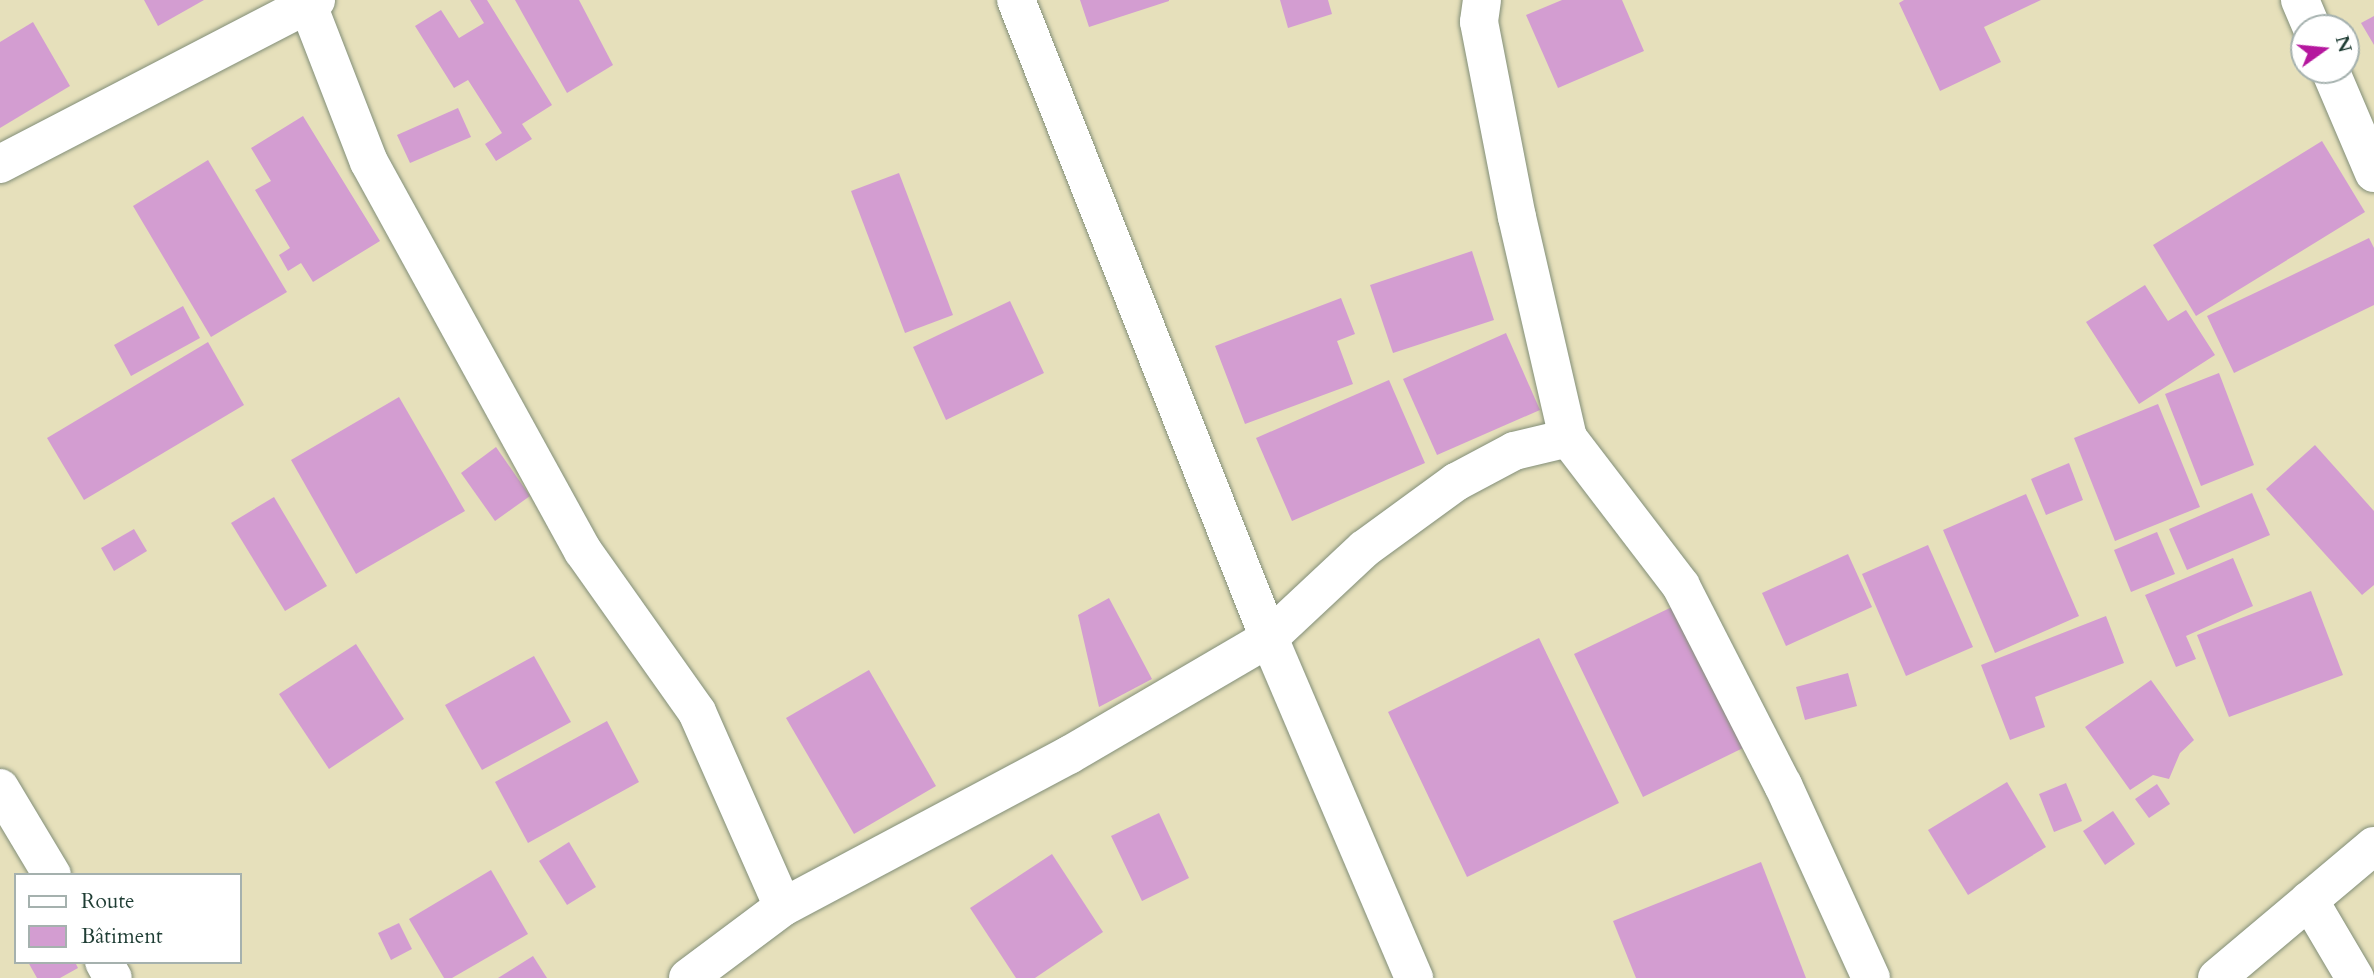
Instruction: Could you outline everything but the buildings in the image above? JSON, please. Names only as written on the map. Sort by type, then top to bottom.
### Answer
[{"type":"street","points":[[1016,0],[1269,638],[1414,978]]},
{"type":"street","points":[[1482,0],[1479,22],[1517,217],[1568,438],[1681,586],[1783,785],[1871,978]]},
{"type":"street","points":[[0,164],[312,3],[369,162],[508,421],[583,551],[697,712],[783,907]]},
{"type":"street","points":[[2336,84],[2374,173]]},
{"type":"street","points":[[688,978],[783,907],[1069,755],[1269,638],[1364,549],[1456,482],[1514,451],[1568,438]]},
{"type":"street","points":[[0,788],[51,873]]},
{"type":"street","points":[[2217,978],[2374,846]]},
{"type":"street","points":[[2309,900],[2355,978]]}]
